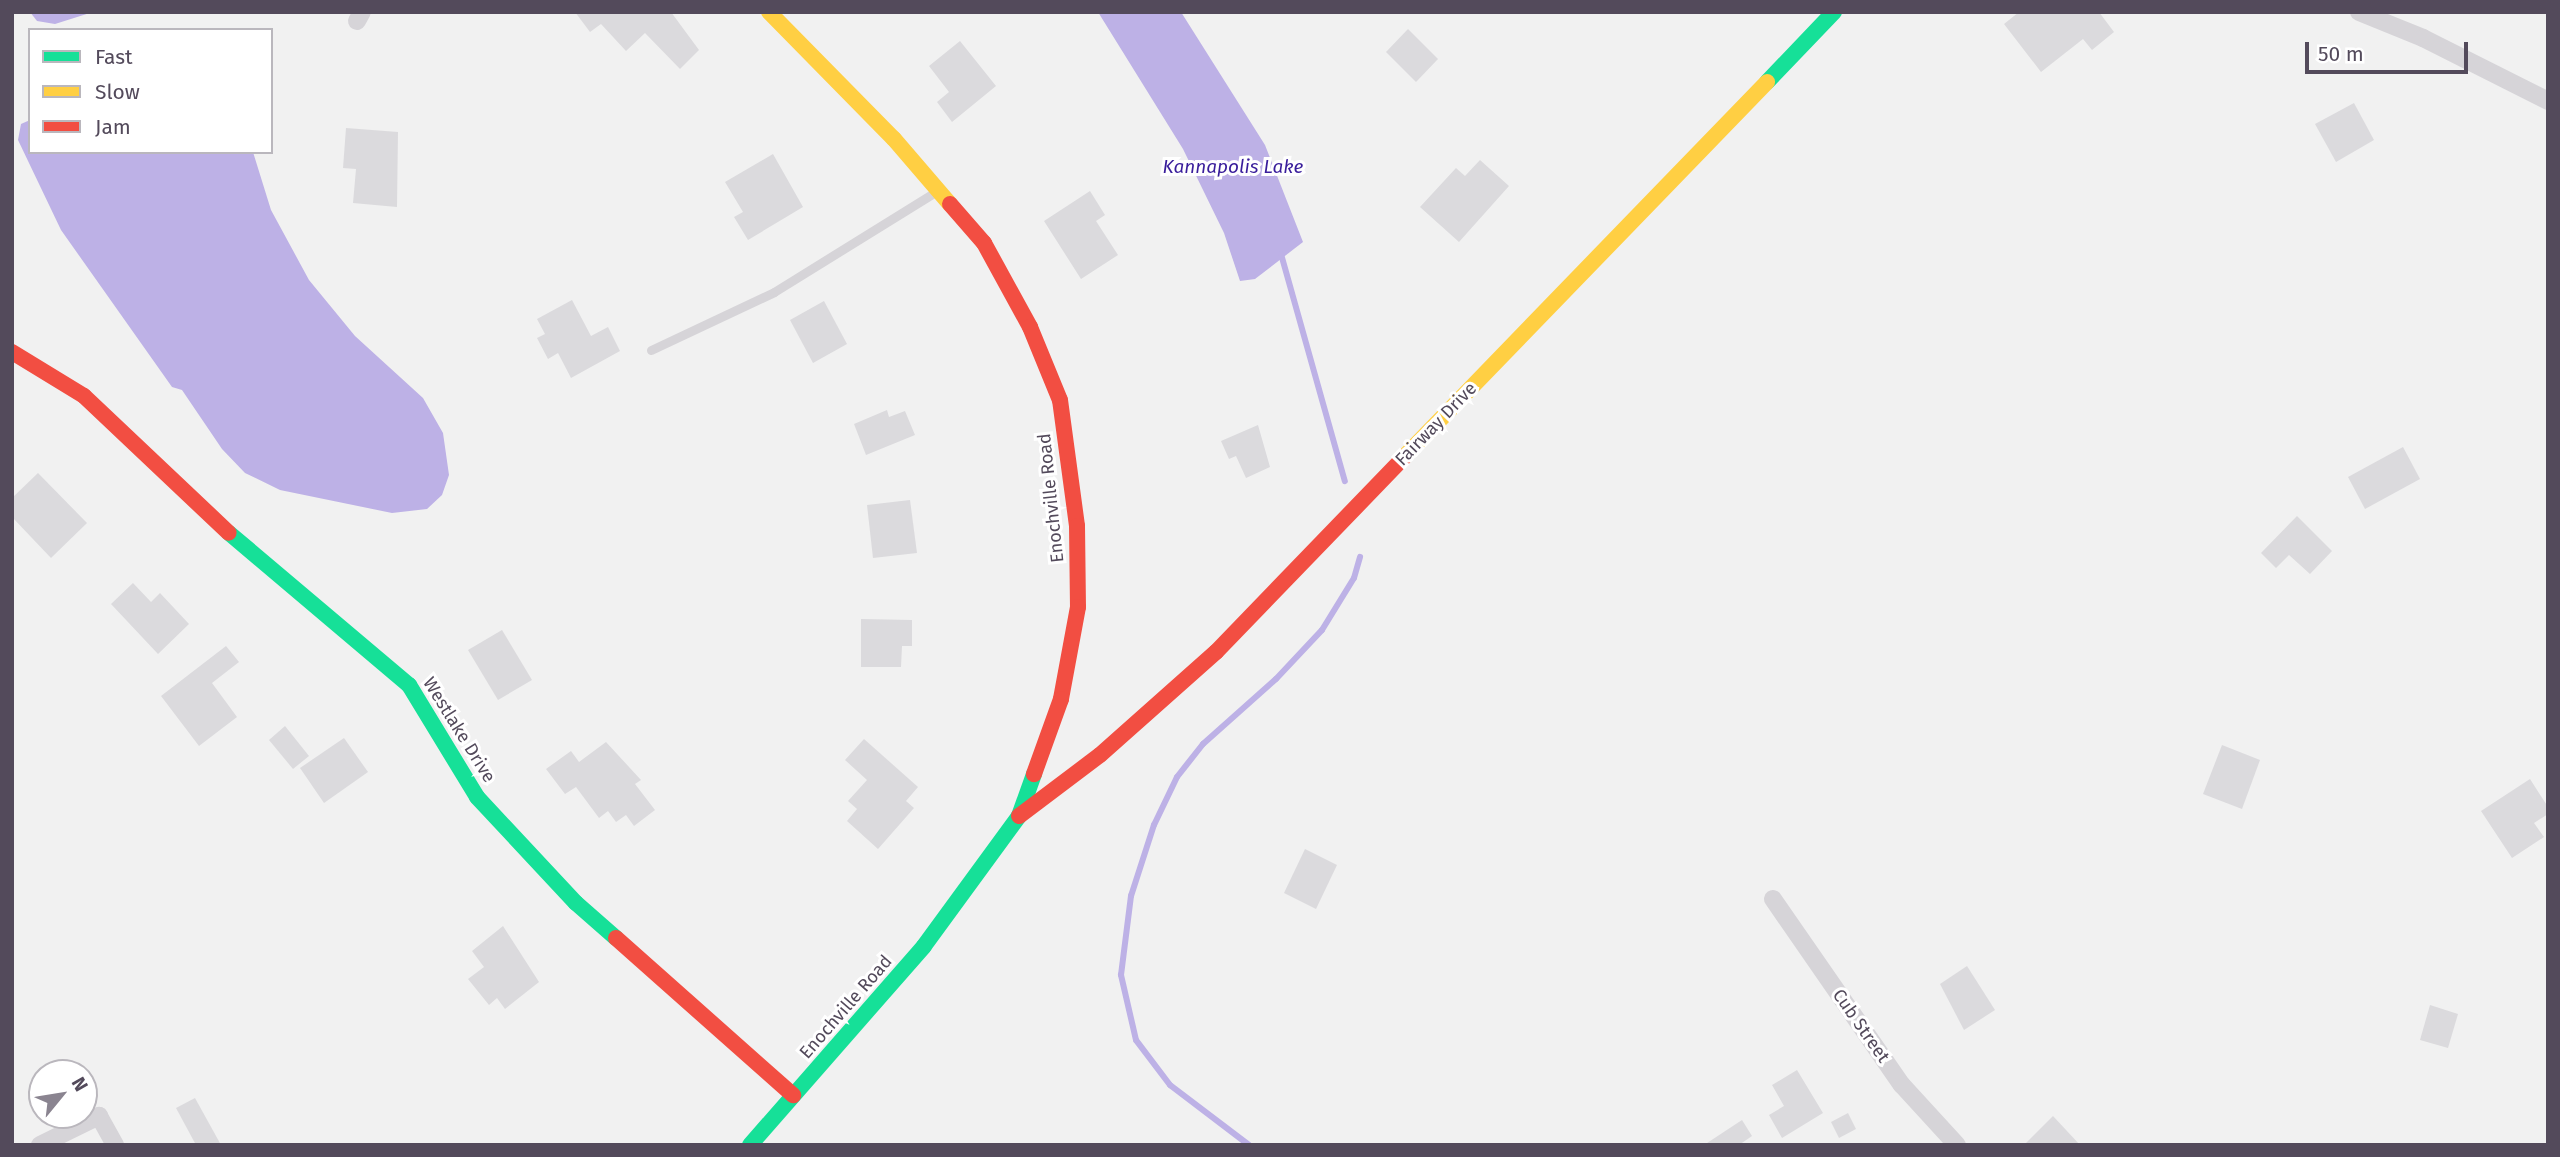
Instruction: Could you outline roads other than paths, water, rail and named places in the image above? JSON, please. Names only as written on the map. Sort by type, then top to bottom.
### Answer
[{"type":"street","name":"Enochville Road","points":[[750,1145],[924,946],[1019,816],[1061,699],[1079,607],[1077,526],[1060,400],[1030,327],[984,243],[939,190],[769,12]]},
{"type":"street","name":"Fairway Drive","points":[[1019,816],[1100,755],[1216,652],[1834,12]]},
{"type":"street","points":[[2359,12],[2423,38],[2548,101]]},
{"type":"street","name":"Westlake Drive","points":[[12,352],[84,396],[190,500],[409,685],[477,797],[558,884],[793,1095]]},
{"type":"street","name":"Cub Street","points":[[1773,899],[1902,1086],[1957,1145]]},
{"type":"street","points":[[40,1145],[99,1116],[115,1145]]},
{"type":"lane","points":[[651,350],[774,292],[939,190]]},
{"type":"water","points":[[30,12],[93,12],[55,24],[37,21]]},
{"type":"water","name":"Kannapolis Lake","points":[[1098,12],[1181,12],[1265,145],[1303,242],[1255,279],[1240,281],[1224,233],[1183,149]]},
{"type":"water","points":[[28,121],[28,154],[254,154],[271,210],[309,280],[355,336],[423,398],[443,433],[449,475],[442,495],[427,509],[392,513],[280,490],[245,473],[222,449],[182,390],[172,387],[61,230],[18,140],[21,124]]},
{"type":"waterway","points":[[1281,254],[1345,481]]},
{"type":"waterway","points":[[1249,1145],[1170,1085],[1136,1040],[1121,975],[1131,896],[1154,825],[1177,777],[1203,744],[1276,679],[1322,630],[1354,578],[1360,557]]}]
